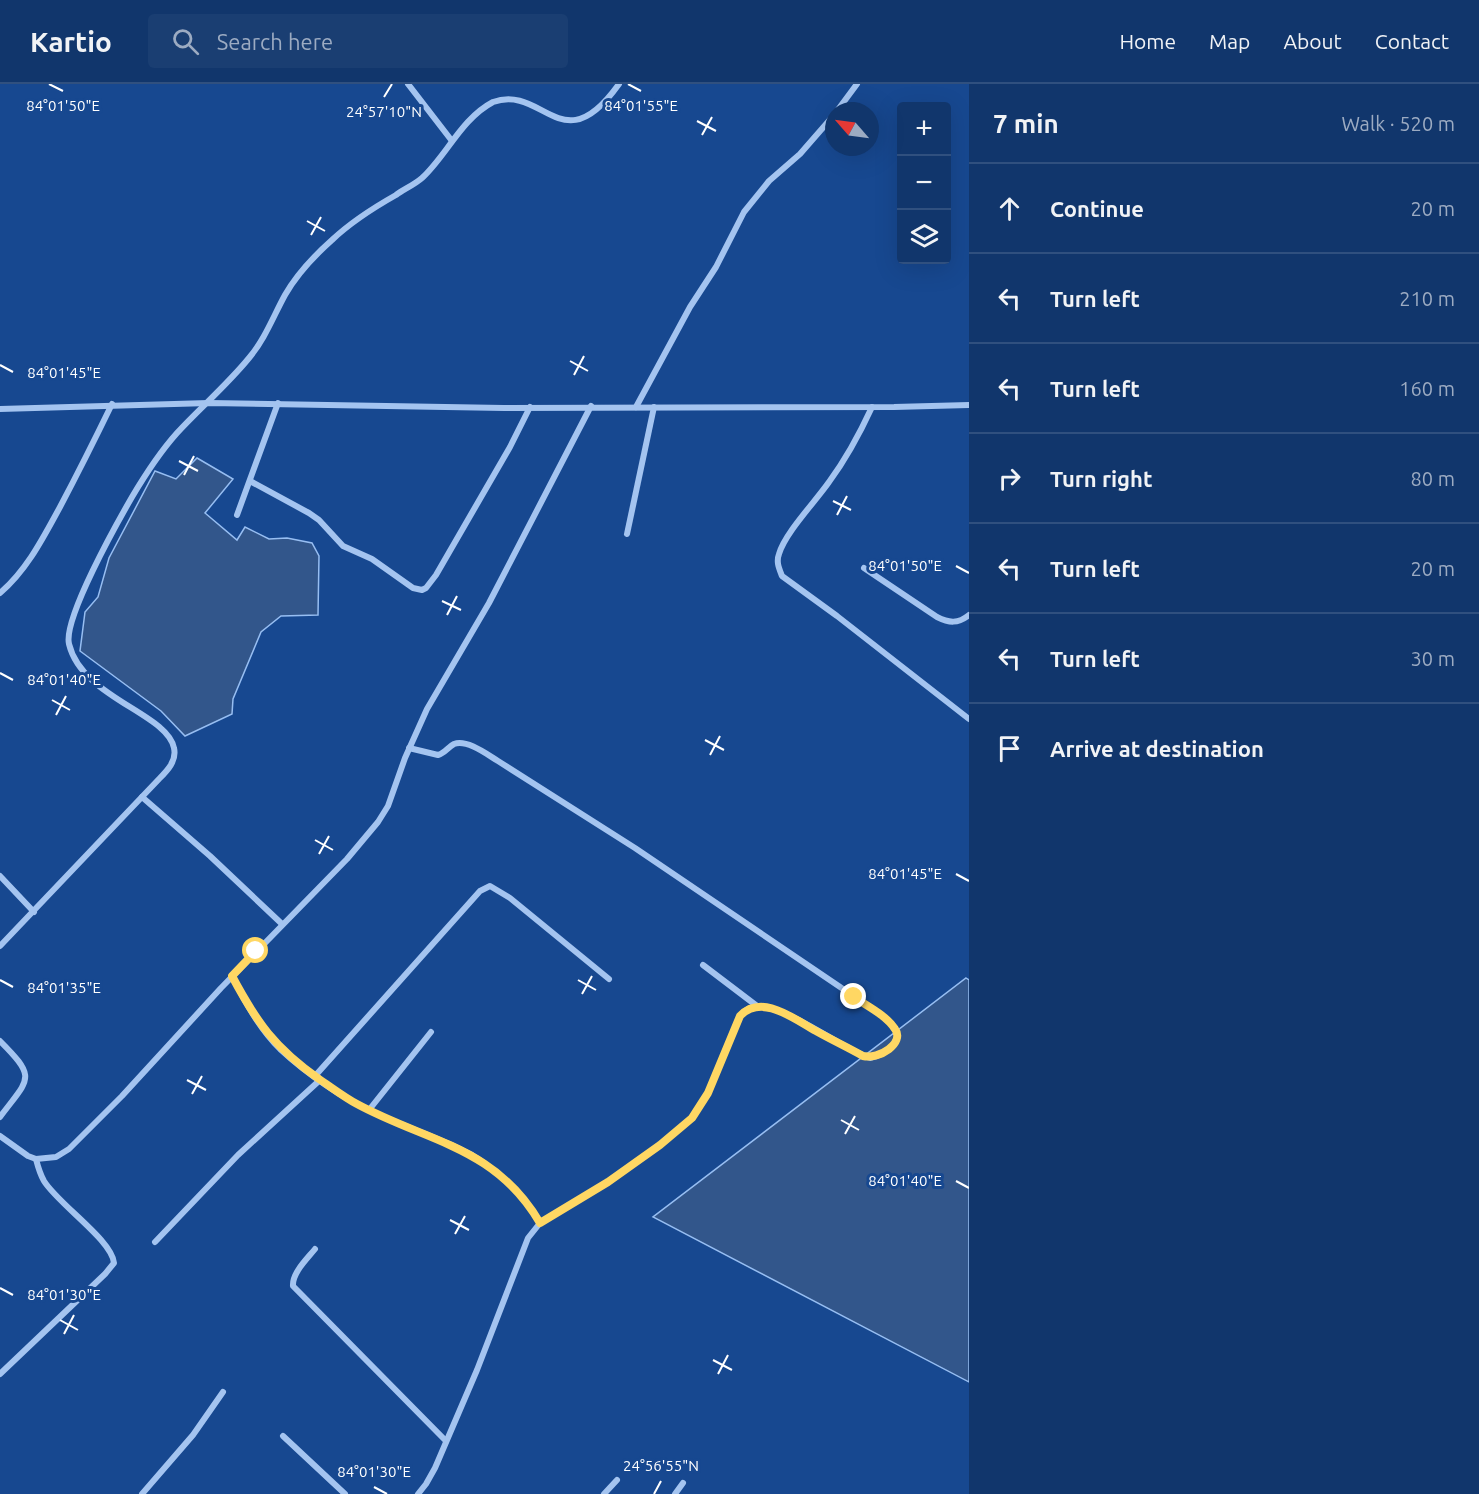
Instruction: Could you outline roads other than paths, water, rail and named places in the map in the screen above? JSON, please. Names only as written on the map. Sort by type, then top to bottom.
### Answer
[{"type":"street","points":[[408,84],[452,141]]},
{"type":"street","points":[[0,946],[170,767],[174,757],[174,748],[164,732],[147,718],[107,693],[87,676],[75,661],[68,642],[71,622],[117,525],[139,486],[176,434],[209,403],[261,343],[296,277],[333,239],[355,221],[421,180],[477,114],[493,102],[508,98],[526,100],[570,120],[581,119],[606,102],[619,84]]},
{"type":"street","points":[[844,102],[857,84]]},
{"type":"street","points":[[636,407],[685,316],[716,267],[744,212],[770,181],[800,154],[825,125]]},
{"type":"street","points":[[0,409],[209,403],[530,407],[969,405]]},
{"type":"street","points":[[0,593],[14,581],[33,555],[73,483],[112,404]]},
{"type":"street","points":[[237,515],[278,404]]},
{"type":"street","points":[[0,1136],[36,1159],[56,1157],[69,1149],[89,1131],[232,976],[346,859],[378,822],[388,806],[409,748],[428,709],[489,603],[591,406]]},
{"type":"street","points":[[872,406],[862,428],[831,479],[784,542],[778,555],[777,566],[782,576],[873,643],[969,719]]},
{"type":"street","points":[[250,481],[309,513],[319,520],[343,546],[372,559],[412,588],[422,590],[436,574],[510,447],[530,407]]},
{"type":"street","points":[[627,534],[654,407]]},
{"type":"street","points":[[864,568],[937,617],[957,622],[969,615]]},
{"type":"street","points":[[409,748],[438,755],[454,744],[460,743],[475,748],[498,761],[635,849],[877,1012],[895,1028],[897,1034],[896,1040],[884,1054],[870,1058],[772,1008],[757,1006],[747,1009],[740,1016],[708,1093],[692,1118],[660,1145],[582,1198],[546,1218],[528,1238],[520,1254],[494,1332],[435,1468],[418,1494]]},
{"type":"street","points":[[142,796],[282,924]]},
{"type":"street","points":[[0,876],[34,912]]},
{"type":"street","points":[[155,1242],[238,1155],[317,1078],[480,891],[490,885],[510,898],[609,979]]},
{"type":"street","points":[[703,965],[757,1006]]},
{"type":"street","points":[[232,976],[247,1006],[280,1048],[317,1078],[354,1103],[438,1138],[489,1166],[520,1195],[540,1223]]},
{"type":"street","points":[[369,1110],[431,1032]]},
{"type":"street","points":[[0,1041],[20,1062],[27,1075],[21,1092],[0,1117]]},
{"type":"street","points":[[0,1374],[114,1263],[113,1257],[99,1239],[47,1186],[36,1159]]},
{"type":"street","points":[[315,1249],[292,1280],[293,1286],[446,1441]]},
{"type":"street","points":[[142,1494],[193,1435],[223,1392]]},
{"type":"street","points":[[283,1436],[345,1494]]},
{"type":"street","points":[[604,1494],[617,1480]]},
{"type":"street","points":[[675,1494],[683,1484]]},
{"type":"water","points":[[197,458],[233,479],[205,513],[237,540],[245,527],[269,539],[287,538],[312,543],[319,556],[318,615],[281,616],[261,632],[233,699],[232,714],[185,736],[161,711],[80,651],[85,612],[98,597],[109,558],[155,471],[176,479]]},
{"type":"water","points":[[966,978],[969,980],[969,1382],[653,1217]]}]
